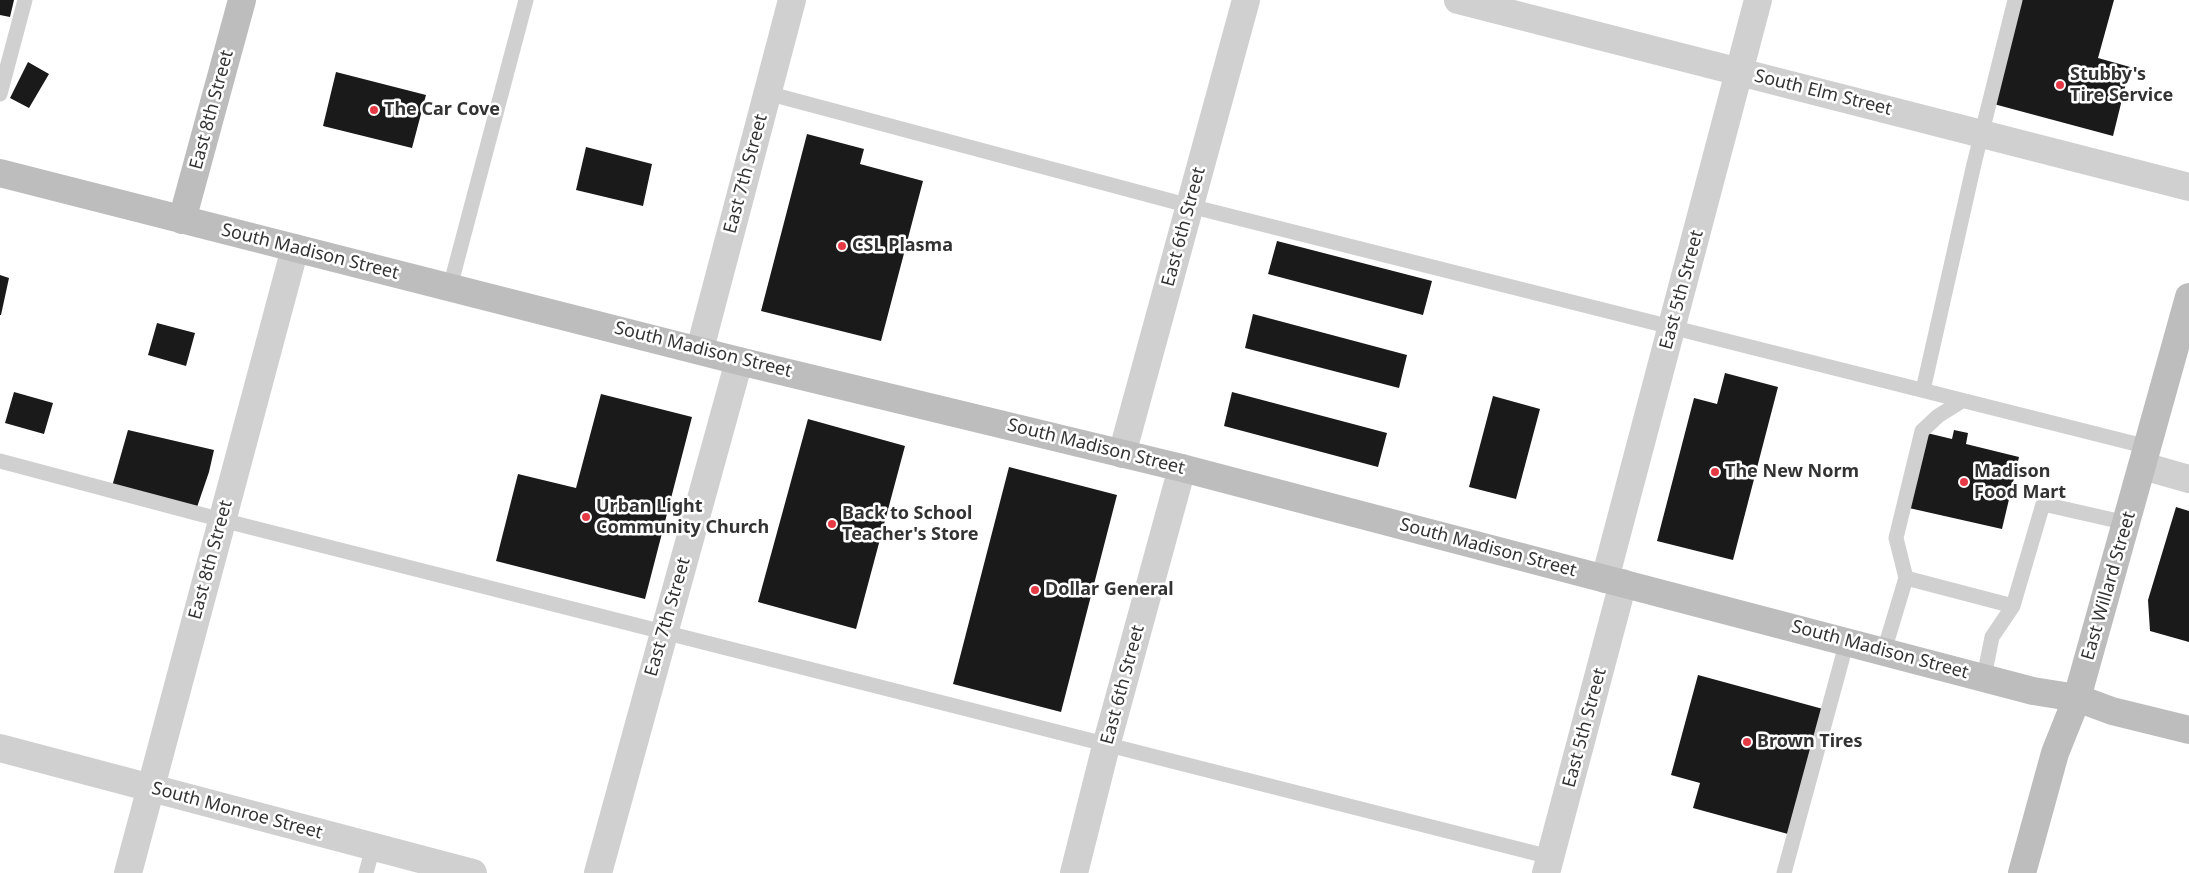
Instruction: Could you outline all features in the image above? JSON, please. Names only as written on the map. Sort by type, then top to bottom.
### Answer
[{"type":"main road","name":"East 8th Street","points":[[182,220],[242,0]]},
{"type":"main road","name":"South Madison Street","points":[[0,173],[738,360],[1182,468],[2033,690],[2077,698],[2112,711],[2189,730]]},
{"type":"main road","name":"East Willard Street","points":[[2022,873],[2055,753],[2077,698],[2128,523],[2189,297]]},
{"type":"street","name":"East 7th Street","points":[[700,349],[792,0]]},
{"type":"street","name":"East 6th Street","points":[[1122,454],[1246,0]]},
{"type":"street","name":"South Elm Street","points":[[1458,0],[2189,187]]},
{"type":"street","name":"East 5th Street","points":[[1548,865],[1672,328],[1758,0]]},
{"type":"street","name":"East 8th Street","points":[[128,873],[295,248]]},
{"type":"street","name":"East 7th Street","points":[[598,873],[738,360]]},
{"type":"street","points":[[2146,457],[2189,479]]},
{"type":"street","name":"East 6th Street","points":[[1074,873],[1106,746],[1182,468]]},
{"type":"street","name":"South Monroe Street","points":[[0,748],[473,873]]},
{"type":"lane","points":[[0,94],[25,0]]},
{"type":"lane","points":[[450,287],[526,0]]},
{"type":"lane","points":[[1923,390],[1981,134],[2015,0]]},
{"type":"lane","points":[[767,93],[1190,206],[1962,400],[2146,457]]},
{"type":"lane","points":[[1884,651],[1906,578],[1896,538],[1922,431],[1938,416],[1962,400]]},
{"type":"lane","points":[[0,461],[222,520],[1106,746],[1548,865]]},
{"type":"lane","points":[[1984,677],[1992,637],[2013,606],[2042,504],[2128,523]]},
{"type":"lane","points":[[1906,578],[2013,606]]},
{"type":"lane","points":[[1784,873],[1847,640]]},
{"type":"lane","points":[[366,873],[373,847]]},
{"type":"building","points":[[0,0],[14,0],[10,17],[0,15]]},
{"type":"building","name":"Stubby's Tire Service","points":[[2015,0],[2114,0],[2098,58],[2130,67],[2113,136],[1990,103]]},
{"type":"building","points":[[28,62],[49,74],[29,108],[10,98]]},
{"type":"building","name":"The Car Cove","points":[[336,72],[426,95],[412,148],[323,126]]},
{"type":"building","name":"CSL Plasma","points":[[807,134],[864,149],[860,164],[923,181],[881,341],[761,311]]},
{"type":"building","points":[[586,147],[652,164],[643,206],[576,190]]},
{"type":"building","points":[[1277,241],[1432,281],[1423,315],[1268,274]]},
{"type":"building","points":[[0,275],[9,278],[1,315],[0,315]]},
{"type":"building","points":[[1253,314],[1407,355],[1399,388],[1245,348]]},
{"type":"building","points":[[157,323],[195,333],[186,366],[148,355]]},
{"type":"building","name":"The New Norm","points":[[1725,373],[1778,387],[1733,560],[1657,541],[1694,398],[1717,404]]},
{"type":"building","points":[[14,392],[53,403],[44,434],[5,423]]},
{"type":"building","points":[[1232,392],[1387,433],[1378,467],[1224,426]]},
{"type":"building","name":"Urban Light Community Church","points":[[601,394],[692,417],[645,599],[496,561],[518,474],[576,488]]},
{"type":"building","points":[[1493,396],[1540,409],[1516,499],[1469,487]]},
{"type":"building","name":"Back to School Teacher's Store","points":[[808,419],[905,446],[856,629],[758,602]]},
{"type":"building","points":[[128,430],[214,450],[209,472],[195,513],[111,490]]},
{"type":"building","name":"Madison Food Mart","points":[[1954,430],[1968,433],[1966,444],[2019,457],[2002,529],[1909,508],[1927,433],[1952,439]]},
{"type":"building","name":"Dollar General","points":[[1009,467],[1117,495],[1061,712],[953,684]]},
{"type":"building","points":[[2176,507],[2189,511],[2189,642],[2150,631],[2148,600]]},
{"type":"building","name":"Brown Tires","points":[[1698,675],[1823,709],[1788,834],[1693,808],[1700,783],[1671,775]]},
{"type":"place","name":"Stubby's Tire Service","points":[[2060,85]]},
{"type":"place","name":"The Car Cove","points":[[374,110]]},
{"type":"place","name":"CSL Plasma","points":[[842,246]]},
{"type":"place","name":"The New Norm","points":[[1715,472]]},
{"type":"place","name":"Madison Food Mart","points":[[1964,482]]},
{"type":"place","name":"Urban Light Community Church","points":[[586,517]]},
{"type":"place","name":"Back to School Teacher's Store","points":[[832,524]]},
{"type":"place","name":"Dollar General","points":[[1035,590]]},
{"type":"place","name":"Brown Tires","points":[[1747,742]]}]
